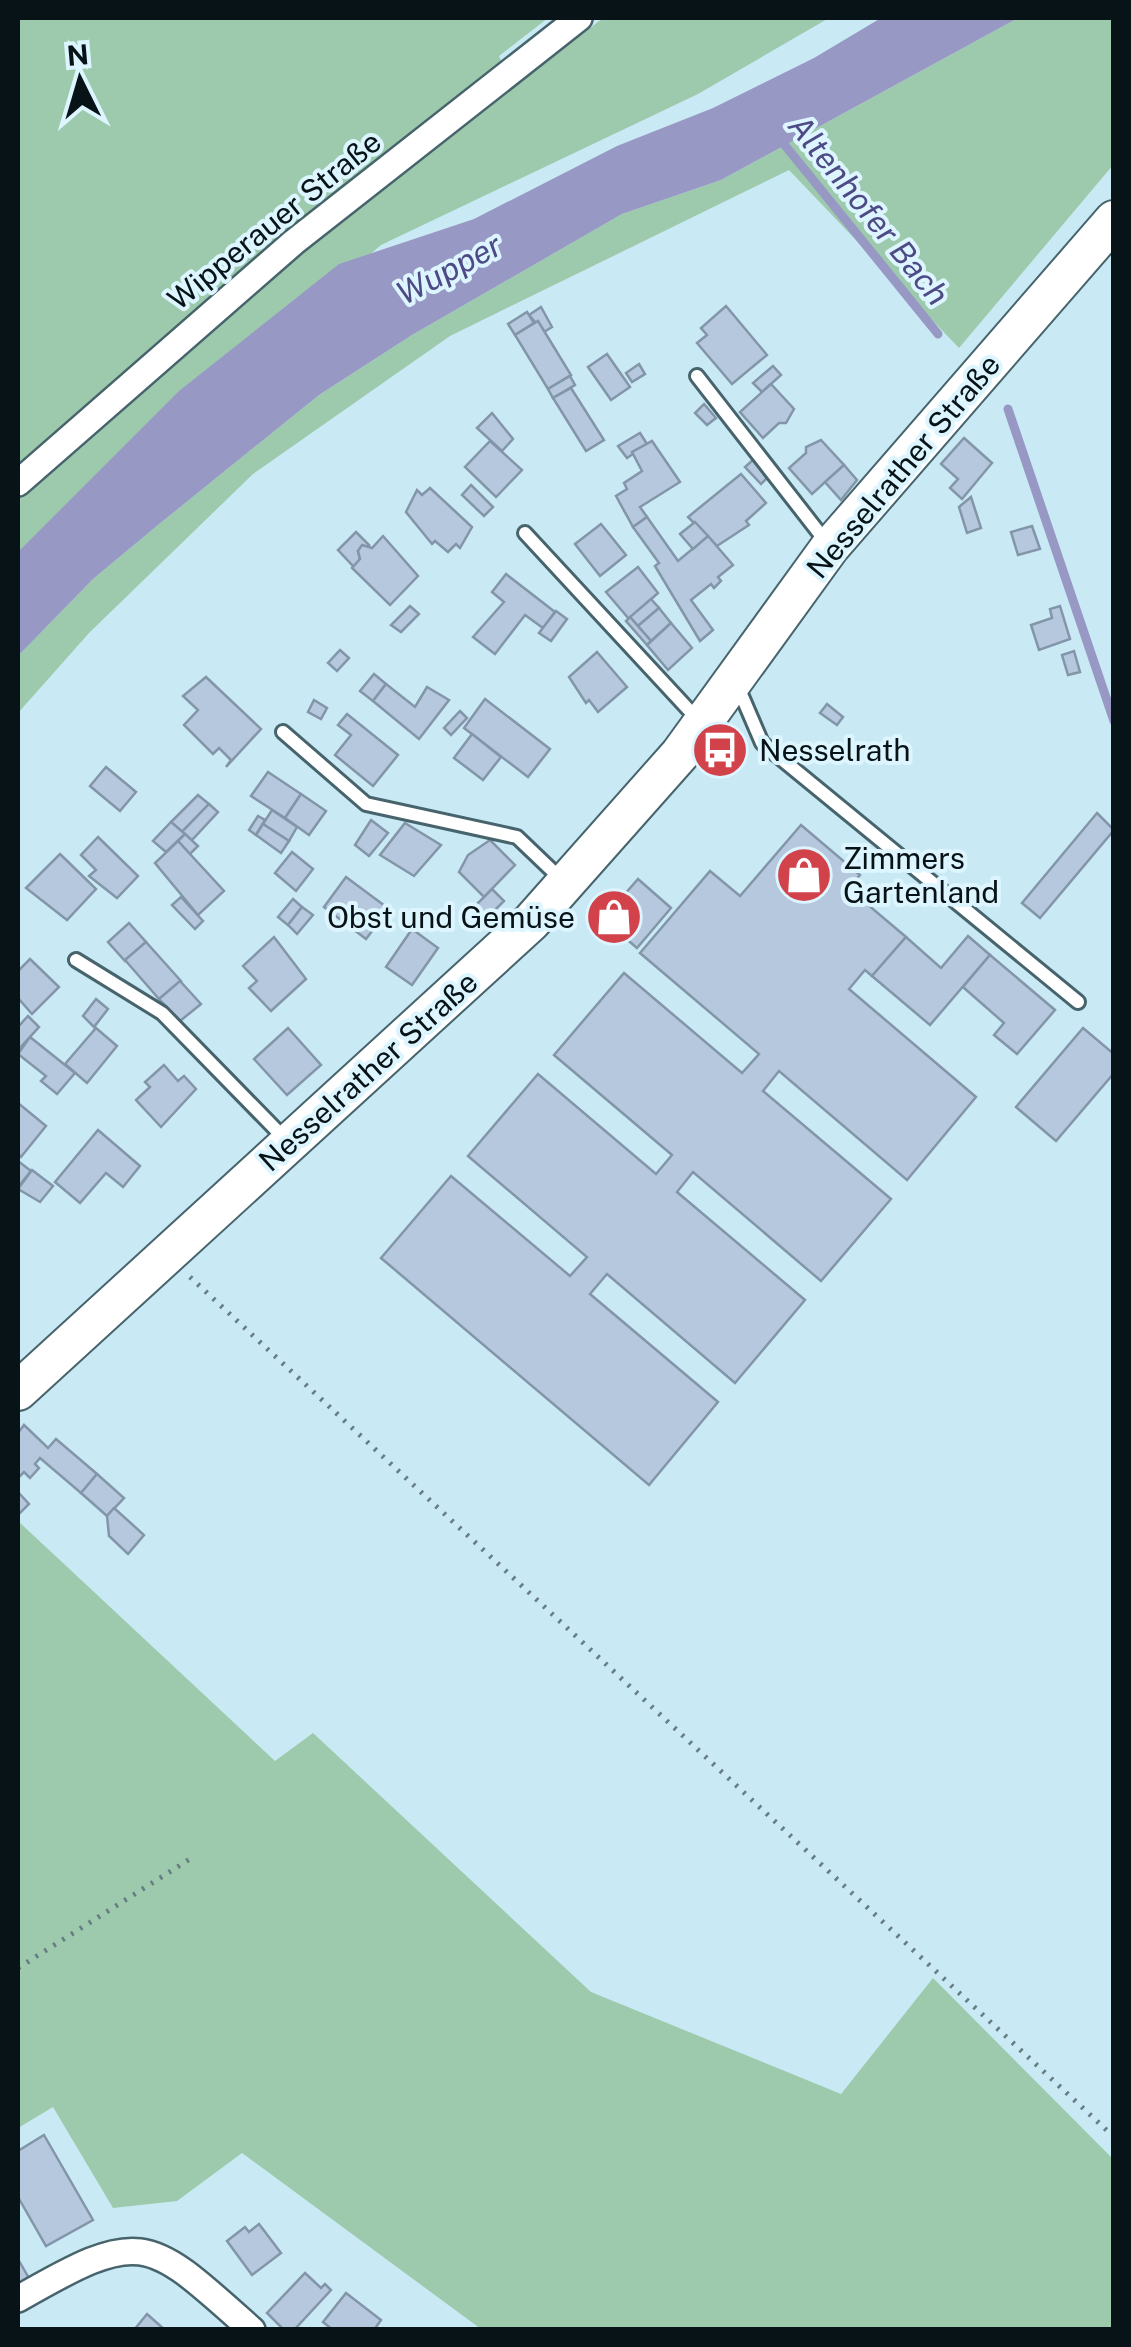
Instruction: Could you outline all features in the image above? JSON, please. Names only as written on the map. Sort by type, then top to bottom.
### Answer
[{"type":"main road","name":"Nesselrather Straße","points":[[18,1391],[532,922],[650,792],[830,547],[1114,220]]},
{"type":"street","name":"Wipperauer Straße","points":[[18,483],[294,242],[579,18]]},
{"type":"street","points":[[18,2299],[90,2257],[138,2248],[181,2266],[252,2330]]},
{"type":"lane","points":[[697,376],[830,547]]},
{"type":"lane","points":[[524,533],[702,725]]},
{"type":"lane","points":[[735,680],[762,743],[1078,1002]]},
{"type":"lane","points":[[282,732],[366,804],[518,837],[566,884]]},
{"type":"lane","points":[[76,960],[162,1013],[289,1143]]},
{"type":"path","points":[[184,1272],[1114,2137]]},
{"type":"path","points":[[18,1968],[190,1858]]},
{"type":"green space","points":[[18,18],[548,18],[499,56],[513,88],[603,18],[829,18],[698,94],[381,245],[51,531],[18,567]]},
{"type":"green space","points":[[1018,18],[1113,18],[1113,165],[959,348],[789,170],[450,336],[253,474],[89,633],[18,713],[18,656],[93,579],[319,395],[412,335],[622,214],[721,180]]},
{"type":"green space","points":[[18,1521],[275,1761],[313,1733],[591,1992],[841,2094],[933,1978],[1113,2159],[1113,2329],[481,2329],[242,2153],[177,2201],[113,2208],[53,2107],[18,2128]]},
{"type":"water","name":"Wupper","points":[[881,18],[1018,18],[721,180],[622,214],[412,335],[319,395],[158,525],[93,579],[18,656],[18,552],[179,391],[339,264],[474,219],[617,146],[713,108],[814,58]]},
{"type":"building","points":[[726,306],[767,355],[732,384],[697,343],[707,335],[701,328]]},
{"type":"building","points":[[541,307],[552,327],[544,332],[529,315]]},
{"type":"building","points":[[527,312],[534,323],[515,335],[508,324]]},
{"type":"building","points":[[538,321],[571,375],[548,389],[515,335]]},
{"type":"building","points":[[607,354],[630,387],[611,400],[588,367]]},
{"type":"building","points":[[639,364],[645,374],[632,382],[626,373]]},
{"type":"building","points":[[773,366],[781,375],[762,392],[753,383]]},
{"type":"building","points":[[570,376],[575,385],[553,398],[548,389]]},
{"type":"building","points":[[771,384],[794,409],[786,423],[779,423],[763,438],[740,412]]},
{"type":"building","points":[[571,388],[604,440],[586,451],[553,398]]},
{"type":"building","points":[[704,404],[716,418],[707,425],[695,413]]},
{"type":"building","points":[[492,413],[513,439],[502,451],[477,428]]},
{"type":"building","points":[[640,433],[647,444],[627,458],[618,446]]},
{"type":"building","points":[[964,438],[992,463],[962,499],[950,488],[958,479],[941,464]]},
{"type":"building","points":[[821,440],[844,465],[812,494],[789,468],[806,453],[806,447]]},
{"type":"building","points":[[490,441],[522,470],[496,497],[465,467]]},
{"type":"building","points":[[652,441],[680,482],[640,507],[647,517],[633,527],[616,496],[627,489],[624,483],[642,471],[632,452]]},
{"type":"building","points":[[755,458],[770,475],[761,484],[745,467]]},
{"type":"building","points":[[844,465],[857,480],[841,500],[825,482]]},
{"type":"building","points":[[741,474],[766,503],[746,521],[749,525],[717,546],[688,517]]},
{"type":"building","points":[[471,485],[493,507],[484,516],[462,495]]},
{"type":"building","points":[[430,488],[472,527],[460,548],[456,544],[448,552],[435,541],[432,544],[406,512],[417,490],[422,495]]},
{"type":"building","points":[[971,497],[981,528],[967,533],[959,507]]},
{"type":"building","points":[[647,517],[678,561],[708,536],[733,565],[718,577],[721,581],[714,588],[711,584],[691,600],[713,630],[700,641],[655,566],[659,563],[633,527]]},
{"type":"building","points":[[695,522],[708,536],[693,549],[680,534]]},
{"type":"building","points":[[601,524],[626,555],[600,576],[575,544]]},
{"type":"building","points":[[1032,526],[1040,549],[1018,555],[1011,532]]},
{"type":"building","points":[[356,532],[369,545],[358,551],[360,559],[354,567],[338,550]]},
{"type":"building","points":[[383,536],[418,576],[390,605],[352,568],[360,559],[358,551],[362,545],[372,548]]},
{"type":"building","points":[[638,567],[658,593],[629,619],[606,592]]},
{"type":"building","points":[[506,574],[555,612],[543,628],[525,615],[495,654],[473,637],[504,602],[492,592]]},
{"type":"building","points":[[651,599],[659,608],[638,626],[630,617]]},
{"type":"building","points":[[410,606],[419,614],[401,632],[391,625]]},
{"type":"building","points":[[1060,606],[1070,639],[1039,650],[1031,625],[1052,618],[1050,609]]},
{"type":"building","points":[[659,608],[671,623],[651,641],[638,626]]},
{"type":"building","points":[[556,611],[567,619],[551,641],[539,633]]},
{"type":"building","points":[[630,617],[651,641],[647,645],[626,621]]},
{"type":"building","points":[[671,623],[692,648],[668,670],[647,645]]},
{"type":"building","points":[[340,650],[349,658],[337,671],[328,663]]},
{"type":"building","points":[[1074,651],[1080,672],[1068,675],[1062,655]]},
{"type":"building","points":[[597,652],[627,687],[598,712],[589,700],[586,703],[569,677]]},
{"type":"building","points":[[374,674],[386,684],[373,701],[360,691]]},
{"type":"building","points":[[206,677],[261,729],[226,767],[231,760],[219,748],[213,754],[184,725],[198,710],[183,696]]},
{"type":"building","points":[[386,684],[415,707],[427,687],[449,700],[419,739],[373,701]]},
{"type":"building","points":[[485,699],[550,749],[528,777],[464,728]]},
{"type":"building","points":[[314,700],[327,708],[321,719],[308,712]]},
{"type":"building","points":[[827,704],[843,717],[837,725],[820,713]]},
{"type":"building","points":[[460,711],[467,718],[451,735],[444,728]]},
{"type":"building","points":[[347,714],[398,755],[373,786],[335,755],[351,735],[338,725]]},
{"type":"building","points":[[472,734],[501,757],[483,780],[454,758]]},
{"type":"building","points":[[106,767],[136,792],[120,811],[90,786]]},
{"type":"building","points":[[268,772],[301,794],[285,818],[251,796]]},
{"type":"building","points":[[301,794],[326,811],[309,835],[285,818]]},
{"type":"building","points":[[198,795],[209,804],[182,832],[171,822]]},
{"type":"building","points":[[209,804],[218,812],[192,840],[182,832]]},
{"type":"building","points":[[272,810],[297,827],[289,841],[263,824]]},
{"type":"building","points":[[1097,813],[1114,830],[1040,918],[1022,903]]},
{"type":"building","points":[[258,816],[265,820],[256,835],[249,830]]},
{"type":"building","points":[[371,820],[388,833],[369,856],[355,845]]},
{"type":"building","points":[[171,822],[185,834],[166,852],[153,841]]},
{"type":"building","points":[[405,823],[441,845],[414,876],[380,855]]},
{"type":"building","points":[[263,824],[289,841],[281,853],[256,835]]},
{"type":"building","points":[[801,825],[860,875],[848,888],[906,937],[872,976],[865,970],[849,989],[976,1097],[907,1180],[779,1071],[763,1091],[891,1199],[821,1281],[693,1172],[677,1192],[805,1300],[735,1383],[607,1274],[590,1294],[718,1402],[649,1485],[381,1258],[451,1176],[570,1276],[587,1257],[468,1156],[538,1074],[656,1174],[672,1155],[554,1055],[624,973],[742,1073],[759,1054],[640,953],[710,871],[740,896]]},
{"type":"building","points":[[185,834],[198,846],[190,854],[178,841]]},
{"type":"building","points":[[98,837],[138,876],[117,898],[89,876],[96,870],[81,855]]},
{"type":"building","points":[[490,840],[515,865],[484,897],[459,872],[468,855]]},
{"type":"building","points":[[178,841],[224,891],[198,915],[155,863]]},
{"type":"building","points":[[292,852],[313,869],[296,891],[275,873]]},
{"type":"building","points":[[60,854],[96,889],[67,920],[26,888]]},
{"type":"building","points":[[346,877],[389,909],[366,939],[324,907]]},
{"type":"building","points":[[638,879],[671,908],[637,948],[603,919]]},
{"type":"building","points":[[492,889],[504,901],[485,920],[473,908]]},
{"type":"building","points":[[181,897],[203,921],[195,929],[172,905]]},
{"type":"building","points":[[293,899],[302,907],[288,925],[278,917]]},
{"type":"building","points":[[302,907],[313,915],[297,934],[288,925]]},
{"type":"building","points":[[129,923],[146,942],[125,961],[108,942]]},
{"type":"building","points":[[412,929],[438,948],[412,985],[386,967]]},
{"type":"building","points":[[968,936],[990,955],[930,1025],[872,976],[906,937],[941,968]]},
{"type":"building","points":[[274,937],[306,979],[271,1011],[249,988],[257,981],[243,966]]},
{"type":"building","points":[[146,942],[181,981],[159,999],[125,960]]},
{"type":"building","points":[[990,955],[1055,1010],[1017,1054],[994,1035],[1004,1023],[963,987]]},
{"type":"building","points":[[30,959],[59,987],[32,1014],[18,998],[18,971]]},
{"type":"building","points":[[180,981],[201,1004],[180,1021],[159,999]]},
{"type":"building","points":[[96,999],[108,1009],[94,1027],[83,1016]]},
{"type":"building","points":[[28,1016],[39,1027],[18,1050],[18,1027]]},
{"type":"building","points":[[96,1028],[117,1046],[87,1083],[65,1064]]},
{"type":"building","points":[[288,1028],[321,1065],[287,1095],[254,1059]]},
{"type":"building","points":[[1083,1028],[1114,1054],[1114,1073],[1056,1141],[1016,1107]]},
{"type":"building","points":[[30,1037],[75,1073],[57,1094],[41,1081],[46,1076],[18,1054]]},
{"type":"building","points":[[164,1065],[178,1081],[184,1076],[196,1089],[161,1127],[136,1100],[150,1087],[145,1082]]},
{"type":"building","points":[[18,1103],[46,1126],[21,1157],[18,1154]]},
{"type":"building","points":[[98,1130],[140,1166],[123,1187],[106,1173],[80,1203],[55,1182]]},
{"type":"building","points":[[18,1161],[31,1171],[18,1187]]},
{"type":"building","points":[[32,1170],[53,1186],[40,1202],[18,1189]]},
{"type":"building","points":[[24,1425],[48,1448],[56,1439],[97,1474],[81,1493],[40,1458],[35,1464],[39,1468],[30,1478],[24,1472],[18,1478],[18,1433]]},
{"type":"building","points":[[97,1474],[124,1498],[107,1516],[81,1493]]},
{"type":"building","points":[[18,1492],[29,1504],[19,1514],[18,1512]]},
{"type":"building","points":[[114,1508],[144,1535],[128,1554],[109,1536],[107,1516]]},
{"type":"building","points":[[44,2135],[93,2220],[46,2246],[18,2197],[18,2151]]},
{"type":"building","points":[[259,2224],[281,2253],[252,2275],[227,2241],[245,2227],[249,2232]]},
{"type":"building","points":[[18,2259],[30,2280],[18,2287]]},
{"type":"building","points":[[305,2273],[321,2288],[325,2284],[331,2290],[294,2330],[284,2330],[267,2313]]},
{"type":"building","points":[[346,2293],[381,2320],[374,2330],[333,2330],[323,2322]]},
{"type":"building","points":[[147,2314],[165,2330],[134,2330]]},
{"type":"waterway","name":"Altenhofer Bach","points":[[779,138],[938,334]]},
{"type":"waterway","name":"Altenhofer Bach","points":[[1008,409],[1114,721]]},
{"type":"place","name":"Nesselrath","points":[[720,750]]},
{"type":"place","name":"Zimmers Gartenland","points":[[804,875]]},
{"type":"place","name":"Obst und Gemüse","points":[[614,917]]}]
